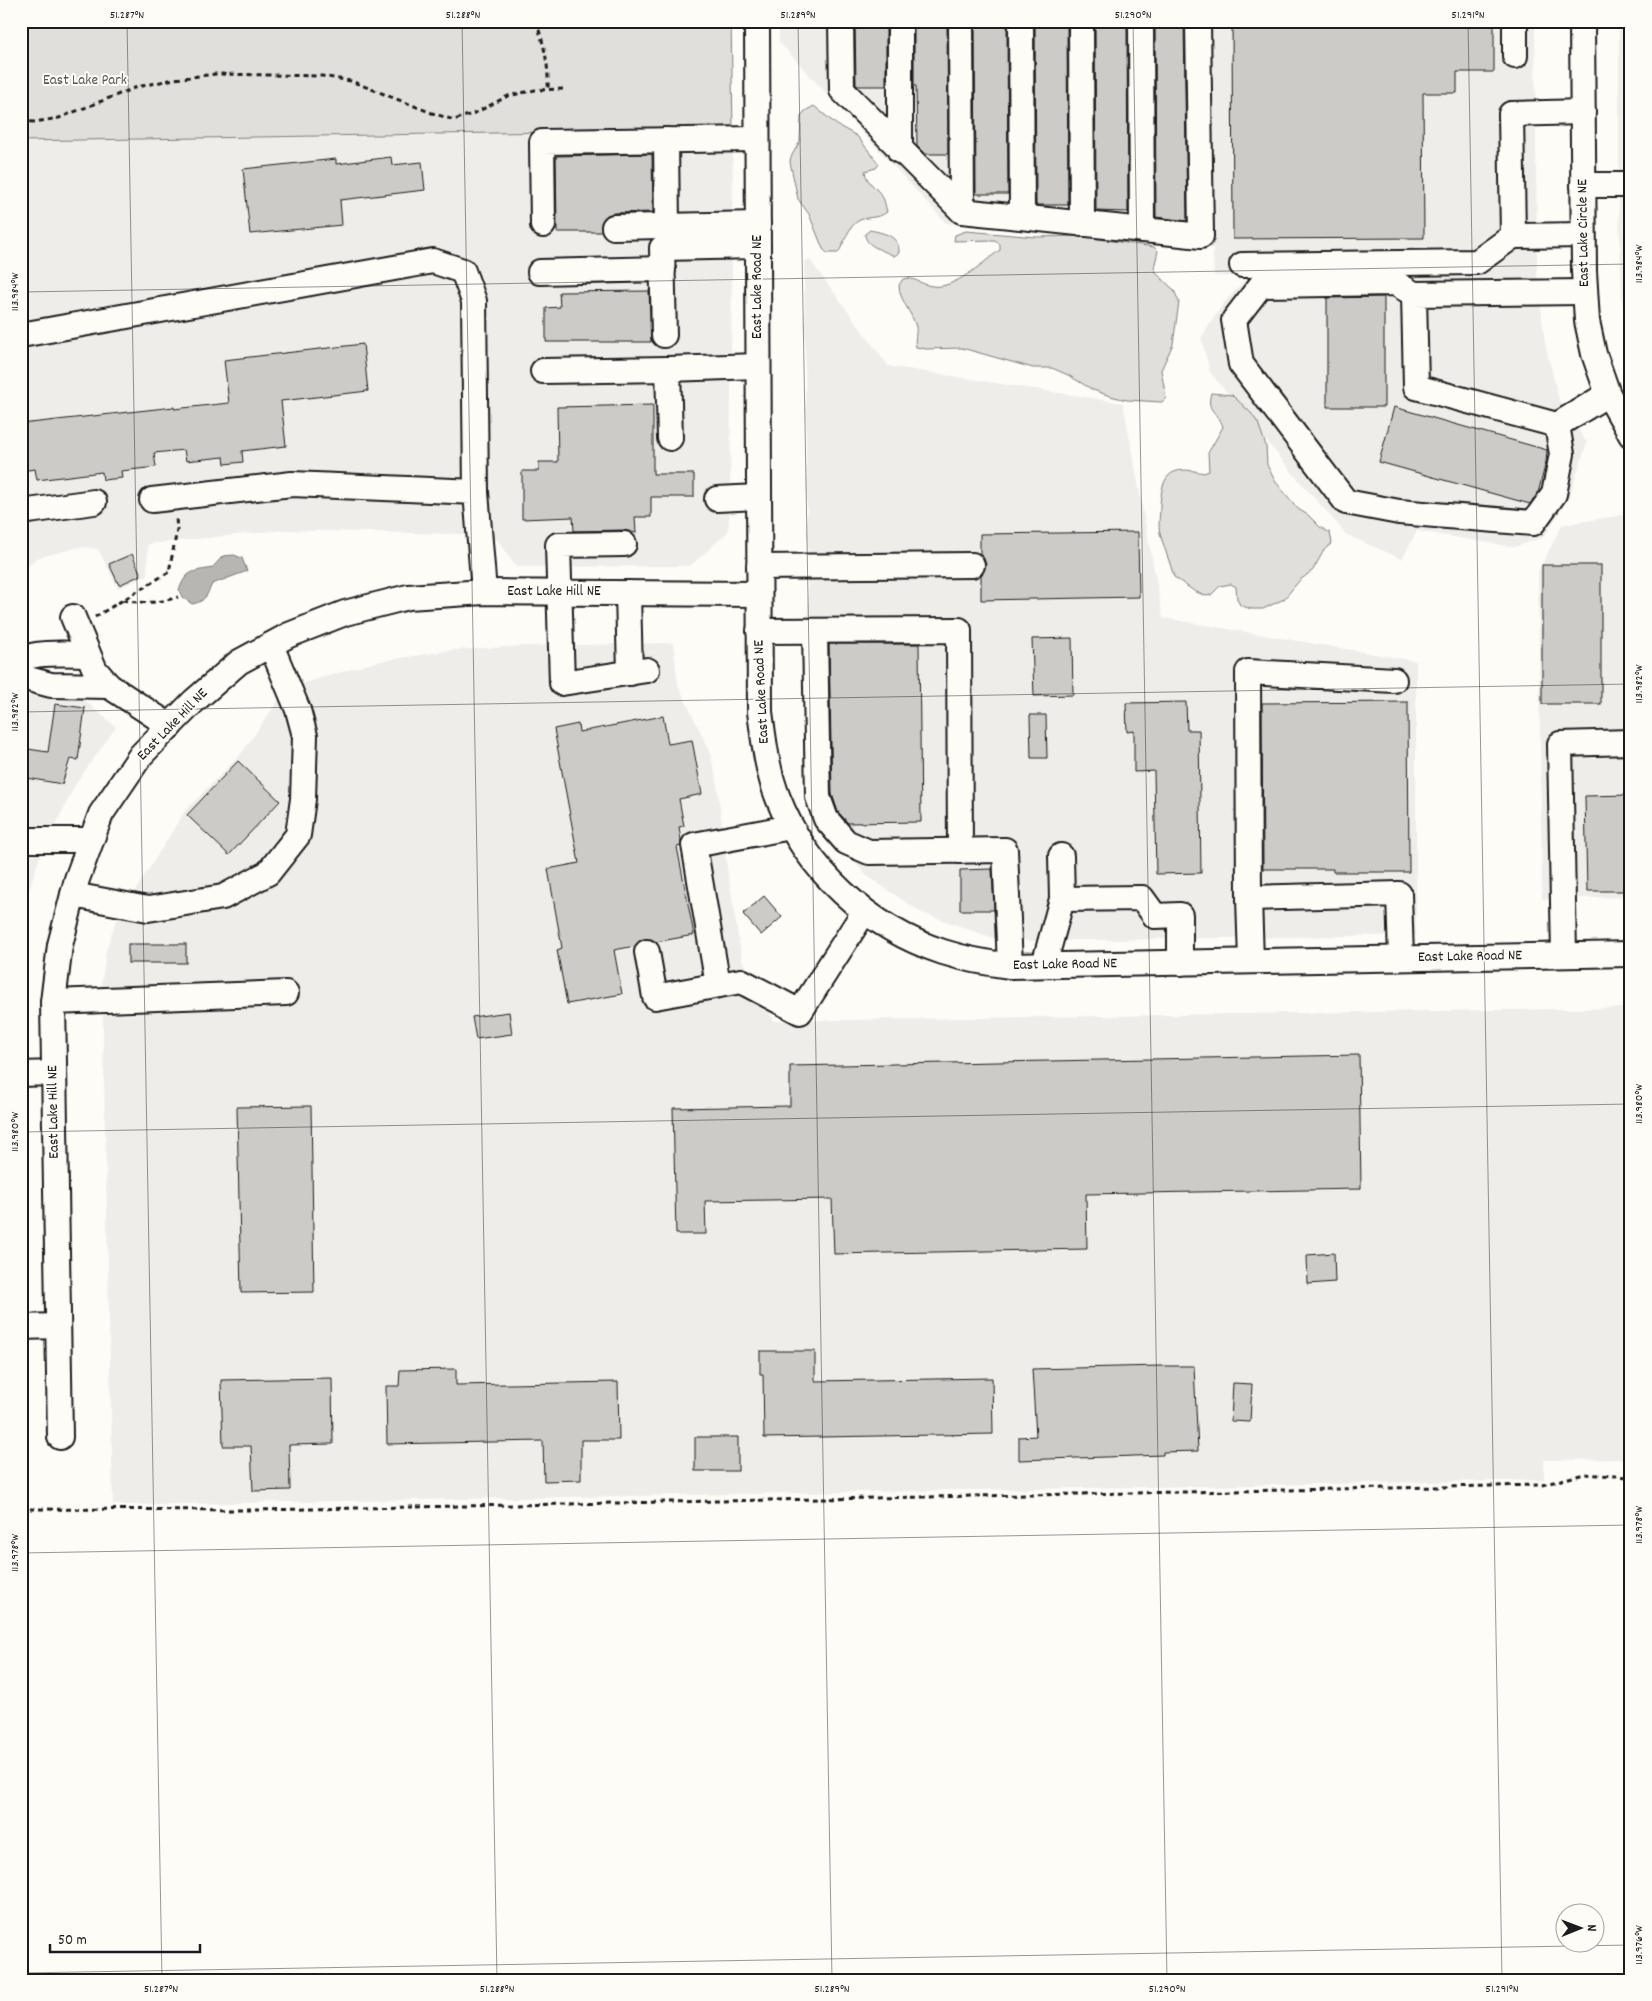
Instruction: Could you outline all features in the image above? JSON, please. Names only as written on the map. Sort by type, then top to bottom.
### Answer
[{"type":"street","name":"East Lake Road NE","points":[[757,21],[760,712],[764,749],[777,797],[791,827],[824,875],[864,912],[904,936],[941,952],[970,960],[1010,966],[1631,954]]},
{"type":"street","points":[[841,21],[842,90],[900,151],[962,211],[1201,236],[1198,21]]},
{"type":"street","points":[[900,21],[900,151]]},
{"type":"street","points":[[961,21],[962,211]]},
{"type":"street","points":[[1020,21],[1022,217]]},
{"type":"street","points":[[1081,21],[1082,224]]},
{"type":"street","points":[[1141,21],[1142,230]]},
{"type":"street","points":[[1515,21],[1515,56]]},
{"type":"street","name":"East Lake Circle NE","points":[[1582,21],[1583,234],[1584,292],[1587,321],[1594,354],[1608,394],[1631,435]]},
{"type":"street","points":[[1513,236],[1511,114],[1583,112]]},
{"type":"street","points":[[543,225],[542,142],[758,139]]},
{"type":"street","points":[[666,140],[667,226]]},
{"type":"street","points":[[1583,185],[1631,185]]},
{"type":"street","points":[[614,227],[667,226],[758,235]]},
{"type":"street","points":[[1242,265],[1477,262],[1513,236],[1583,234]]},
{"type":"street","points":[[664,335],[662,248],[758,235]]},
{"type":"street","points":[[21,334],[434,261],[463,271],[474,301],[476,492],[484,592]]},
{"type":"street","points":[[540,272],[662,269]]},
{"type":"street","points":[[1557,425],[1562,454],[1554,494],[1533,522],[1399,512],[1346,502],[1241,364],[1234,320],[1261,285],[1395,283],[1414,294],[1584,292]]},
{"type":"street","points":[[1414,294],[1416,387],[1557,425],[1608,394]]},
{"type":"street","points":[[543,371],[758,366]]},
{"type":"street","points":[[668,369],[670,438]]},
{"type":"street","points":[[164,499],[292,484],[476,492]]},
{"type":"street","points":[[718,499],[758,497]]},
{"type":"street","points":[[21,512],[94,502]]},
{"type":"street","points":[[624,544],[558,545],[562,683],[639,671],[628,592]]},
{"type":"street","points":[[759,567],[972,565]]},
{"type":"street","name":"East Lake Hill NE","points":[[60,1437],[53,1002],[60,945],[72,895],[91,840],[101,814],[141,755],[194,701],[239,662],[289,635],[346,613],[408,597],[484,592],[759,594]]},
{"type":"street","points":[[75,622],[95,670],[109,686],[170,726]]},
{"type":"street","points":[[759,631],[959,630],[960,851]]},
{"type":"street","points":[[815,632],[818,798],[826,819],[846,842],[869,852],[1005,850],[1010,966]]},
{"type":"street","points":[[72,895],[148,909],[223,897],[268,873],[298,835],[303,799],[305,736],[298,710],[271,645]]},
{"type":"street","points":[[21,660],[52,654],[87,654]]},
{"type":"street","points":[[1251,961],[1248,672],[1394,680]]},
{"type":"street","points":[[21,677],[51,685],[109,686]]},
{"type":"street","points":[[1564,955],[1560,744],[1631,742]]},
{"type":"street","points":[[718,985],[694,845],[791,827]]},
{"type":"street","points":[[21,840],[91,840]]},
{"type":"street","points":[[1044,965],[1062,899],[1061,856]]},
{"type":"street","points":[[1249,898],[1399,894],[1400,958]]},
{"type":"street","points":[[1062,899],[1142,898],[1156,916],[1180,915],[1180,963]]},
{"type":"street","points":[[647,952],[655,997],[741,981],[800,1012],[864,912]]},
{"type":"street","points":[[53,1002],[286,993]]},
{"type":"street","points":[[21,1074],[54,1073]]},
{"type":"street","points":[[21,1327],[58,1326]]},
{"type":"path","points":[[536,21],[549,69],[548,89]]},
{"type":"path","points":[[21,121],[35,122],[59,118],[136,88],[174,79],[216,74],[322,76],[351,81],[454,120],[468,116],[508,96],[548,89],[564,89]]},
{"type":"path","points":[[75,622],[122,600],[169,572],[177,530],[164,499]]},
{"type":"path","points":[[122,600],[140,604],[178,597]]},
{"type":"path","points":[[21,1509],[257,1510],[1542,1485],[1584,1474],[1631,1477]]},
{"type":"shaded area","points":[[779,21],[1535,21],[1537,273],[1545,344],[1559,400],[1587,443],[1569,497],[1544,537],[1514,547],[1417,531],[1402,559],[1347,535],[1296,477],[1210,372],[1201,338],[1222,305],[1249,276],[1214,276],[1213,248],[946,223],[779,42]]},
{"type":"shaded area","points":[[1622,21],[1631,21],[1631,340],[1622,303],[1619,210],[1619,25]]},
{"type":"shaded area","points":[[733,129],[730,508],[728,532],[690,566],[516,567],[498,540],[457,534],[283,530],[148,544],[147,576],[118,588],[98,549],[80,547],[36,558],[21,573],[21,141]]},
{"type":"shaded area","points":[[810,260],[888,366],[1123,403],[1163,618],[1416,661],[1416,935],[1031,941],[996,939],[920,912],[866,875],[827,832],[810,797],[804,261]]},
{"type":"shaded area","points":[[1628,514],[1631,517],[1631,897],[1542,899],[1538,572],[1562,525]]},
{"type":"shaded area","points":[[234,555],[242,558],[247,571],[212,584],[200,602],[192,604],[182,597],[179,590],[188,575],[195,571],[212,568],[223,556]]},
{"type":"shaded area","points":[[673,643],[678,685],[710,752],[717,783],[726,861],[742,960],[774,1021],[1631,1008],[1631,1459],[1544,1460],[1544,1480],[113,1505],[102,981],[106,951],[115,923],[185,811],[241,754],[280,698],[301,684],[376,662],[452,650],[525,646]]},
{"type":"shaded area","points":[[21,647],[116,727],[75,785],[39,859],[28,894],[21,936]]},
{"type":"green space","name":"East Lake Park","points":[[21,21],[731,21],[733,129],[21,141]]},
{"type":"green space","points":[[814,106],[837,125],[857,136],[879,164],[876,168],[865,171],[868,179],[882,196],[887,212],[880,216],[856,222],[838,253],[827,253],[823,249],[809,214],[798,199],[790,162],[800,141],[801,116],[805,111]]},
{"type":"green space","points":[[870,230],[886,234],[894,239],[899,247],[899,253],[894,256],[868,242],[865,234]]},
{"type":"green space","points":[[966,231],[1036,237],[1078,236],[1154,247],[1158,251],[1154,268],[1157,274],[1174,290],[1179,302],[1173,344],[1161,370],[1166,398],[1162,402],[1127,400],[1093,390],[1052,368],[1033,368],[962,348],[926,349],[916,347],[916,327],[903,301],[899,285],[903,279],[907,278],[932,286],[950,284],[968,274],[1000,250],[1000,244],[995,240],[954,241],[955,235]]},
{"type":"green space","points":[[1211,393],[1232,395],[1251,413],[1258,423],[1266,446],[1267,465],[1275,481],[1298,509],[1330,533],[1332,543],[1324,550],[1313,570],[1299,581],[1284,599],[1263,609],[1251,609],[1240,605],[1237,599],[1236,587],[1231,584],[1220,586],[1211,595],[1206,596],[1194,591],[1174,577],[1160,533],[1161,495],[1166,479],[1176,471],[1204,473],[1209,471],[1208,453],[1223,427],[1211,408]]},
{"type":"building","points":[[855,21],[886,21],[886,86],[856,85]]},
{"type":"building","points":[[914,21],[947,21],[948,154],[925,154],[917,146],[916,86],[914,86]]},
{"type":"building","points":[[975,21],[1007,21],[1008,194],[976,194]]},
{"type":"building","points":[[1035,21],[1067,21],[1068,205],[1036,205]]},
{"type":"building","points":[[1095,21],[1127,21],[1128,212],[1096,211]]},
{"type":"building","points":[[1155,21],[1184,21],[1187,221],[1156,217]]},
{"type":"building","points":[[1232,21],[1494,21],[1494,72],[1457,72],[1457,93],[1423,93],[1424,238],[1233,239]]},
{"type":"building","points":[[652,154],[653,212],[614,213],[607,215],[602,221],[601,232],[557,232],[556,156]]},
{"type":"building","points":[[391,157],[392,165],[422,162],[425,190],[340,200],[342,225],[250,234],[243,169],[336,159],[336,164]]},
{"type":"building","points":[[649,291],[651,342],[546,342],[546,308],[560,307],[559,292]]},
{"type":"building","points":[[1384,297],[1384,407],[1327,407],[1327,298]]},
{"type":"building","points":[[363,344],[368,391],[281,401],[286,446],[242,451],[243,462],[225,464],[224,457],[186,461],[184,450],[154,453],[156,467],[121,471],[122,478],[103,480],[102,472],[37,480],[35,469],[21,471],[21,424],[174,407],[174,409],[229,403],[224,360]]},
{"type":"building","points":[[653,405],[653,474],[694,474],[694,497],[651,497],[651,517],[635,517],[636,533],[624,530],[574,531],[573,517],[522,519],[522,471],[539,471],[539,462],[558,462],[557,407]]},
{"type":"building","points":[[1394,407],[1547,450],[1538,493],[1530,504],[1379,462]]},
{"type":"building","points":[[1138,532],[1139,597],[981,600],[981,575],[986,564],[980,554],[980,534]]},
{"type":"building","points":[[132,554],[141,575],[119,585],[109,564]]},
{"type":"building","points":[[1542,565],[1601,565],[1601,704],[1542,704]]},
{"type":"building","points":[[1072,638],[1073,695],[1034,696],[1032,639]]},
{"type":"building","points":[[829,644],[919,644],[921,822],[848,823],[838,812],[832,794]]},
{"type":"building","points":[[1186,702],[1187,730],[1199,730],[1201,873],[1156,874],[1154,771],[1134,772],[1134,731],[1127,732],[1126,703]]},
{"type":"building","points":[[1408,702],[1409,872],[1333,872],[1333,869],[1263,869],[1262,703]]},
{"type":"building","points":[[55,704],[85,708],[78,760],[70,759],[62,784],[21,777],[21,748],[48,752]]},
{"type":"building","points":[[1030,715],[1046,715],[1047,758],[1031,758]]},
{"type":"building","points":[[663,716],[668,744],[692,740],[702,794],[679,799],[684,826],[679,827],[681,846],[677,847],[694,935],[656,942],[651,939],[644,939],[635,946],[614,950],[622,994],[567,1004],[557,950],[562,948],[548,869],[579,863],[554,729],[578,724],[579,732]]},
{"type":"building","points":[[238,761],[280,801],[229,855],[187,815]]},
{"type":"building","points":[[1631,795],[1631,891],[1587,891],[1585,796]]},
{"type":"building","points":[[992,869],[994,910],[960,910],[960,870]]},
{"type":"building","points":[[764,896],[782,917],[761,935],[743,914]]},
{"type":"building","points":[[128,944],[186,944],[186,963],[128,963]]},
{"type":"building","points":[[509,1012],[512,1034],[476,1039],[472,1017]]},
{"type":"building","points":[[1359,1055],[1361,1189],[1086,1194],[1087,1249],[834,1254],[832,1199],[705,1201],[706,1234],[676,1234],[673,1108],[790,1106],[790,1066]]},
{"type":"building","points":[[311,1106],[314,1292],[241,1293],[237,1107]]},
{"type":"building","points":[[1334,1253],[1335,1282],[1308,1284],[1307,1255]]},
{"type":"building","points":[[760,1351],[815,1351],[815,1381],[992,1378],[993,1434],[764,1438],[763,1374],[760,1374]]},
{"type":"building","points":[[1194,1366],[1198,1451],[1163,1452],[1163,1455],[1019,1460],[1019,1437],[1036,1436],[1032,1369]]},
{"type":"building","points":[[456,1369],[456,1385],[618,1382],[619,1440],[581,1440],[581,1480],[544,1481],[543,1441],[387,1444],[386,1386],[399,1386],[400,1370]]},
{"type":"building","points":[[332,1378],[333,1444],[289,1445],[290,1490],[253,1491],[251,1446],[223,1446],[221,1380]]},
{"type":"building","points":[[1233,1383],[1252,1384],[1250,1422],[1231,1421]]},
{"type":"building","points":[[695,1437],[738,1437],[738,1471],[695,1471]]}]
